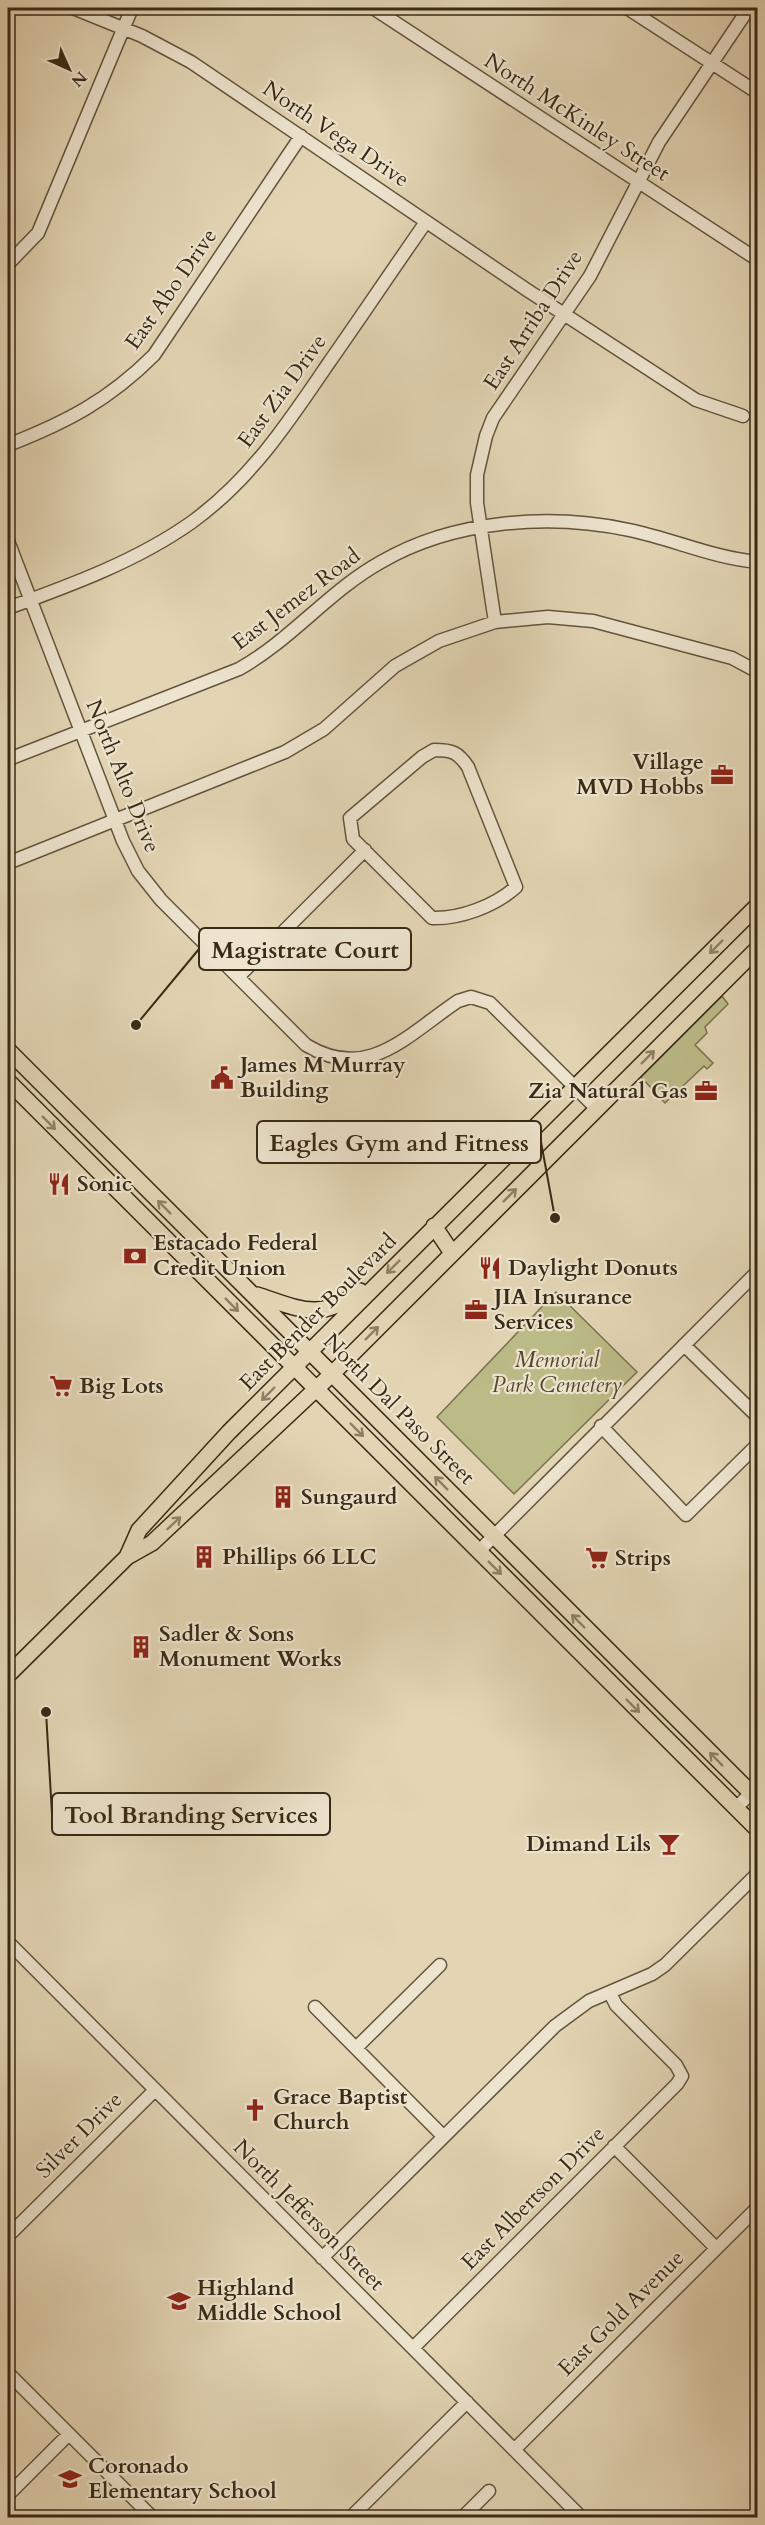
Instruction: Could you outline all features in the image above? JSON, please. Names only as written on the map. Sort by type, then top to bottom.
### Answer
[{"type":"main road","name":"East Bender Boulevard","points":[[127,1557],[139,1530],[229,1432],[758,905]]},
{"type":"main road","name":"East Bender Boulevard","points":[[8,1675],[127,1557],[152,1544],[332,1374],[758,948]]},
{"type":"main road","name":"North Dal Paso Street","points":[[8,1050],[494,1536],[755,1793]]},
{"type":"main road","name":"North Dal Paso Street","points":[[8,1081],[758,1830]]},
{"type":"main road","points":[[434,1226],[452,1253]]},
{"type":"main road","points":[[251,1293],[288,1308],[315,1311],[334,1307],[363,1289],[377,1284]]},
{"type":"street","name":"North Vega Drive","points":[[72,8],[123,28],[191,62],[426,222],[696,400],[743,416]]},
{"type":"street","points":[[8,264],[38,233],[132,8]]},
{"type":"street","name":"North McKinley Street","points":[[374,8],[637,183],[758,260]]},
{"type":"street","points":[[627,8],[758,93]]},
{"type":"street","name":"East Arriba Drive","points":[[495,622],[477,503],[477,475],[486,436],[494,418],[565,315],[604,249],[659,142],[748,8]]},
{"type":"street","name":"East Abo Drive","points":[[8,445],[80,414],[132,377],[154,355],[301,136]]},
{"type":"street","name":"East Zia Drive","points":[[8,608],[128,560],[153,547],[193,521],[240,481],[295,416],[426,222]]},
{"type":"street","name":"East Jemez Road","points":[[9,759],[239,669],[266,653],[338,589],[381,561],[410,547],[481,526],[538,522],[591,524],[631,530],[720,556],[758,562]]},
{"type":"street","name":"North Alto Drive","points":[[8,541],[115,822],[138,871],[147,884],[306,1045],[335,1060],[364,1060],[386,1051],[458,1001],[471,998],[490,1003],[597,1109]]},
{"type":"street","points":[[8,863],[285,752],[324,729],[395,666],[439,641],[495,622],[548,617],[593,621],[732,658],[758,672]]},
{"type":"street","points":[[434,750],[451,750],[460,755],[468,767],[516,887],[504,898],[449,918],[432,918],[365,850],[353,839],[350,818],[422,757],[434,750]]},
{"type":"street","points":[[238,977],[365,850]]},
{"type":"street","points":[[479,1551],[601,1426],[758,1271]]},
{"type":"street","points":[[684,1345],[758,1417]]},
{"type":"street","points":[[601,1426],[686,1515],[758,1444]]},
{"type":"street","points":[[736,1808],[755,1793]]},
{"type":"street","points":[[322,2258],[555,2026],[590,2001],[652,1974],[665,1965],[758,1874]]},
{"type":"street","name":"North Jefferson Street","points":[[8,1942],[582,2517]]},
{"type":"street","points":[[356,2048],[440,1965]]},
{"type":"street","name":"East Albertson Drive","points":[[413,2348],[677,2084],[682,2076],[676,2065],[616,2005],[610,1993]]},
{"type":"street","points":[[315,2007],[443,2136]]},
{"type":"street","name":"Silver Drive","points":[[8,2236],[155,2090]]},
{"type":"street","points":[[614,2146],[716,2248]]},
{"type":"street","name":"East Gold Avenue","points":[[513,2450],[758,2207]]},
{"type":"street","points":[[8,2373],[153,2517]]},
{"type":"street","points":[[350,2517],[467,2402]]},
{"type":"street","points":[[8,2495],[69,2434]]},
{"type":"street","points":[[462,2517],[489,2491]]},
{"type":"green space","points":[[722,996],[728,1004],[705,1027],[707,1033],[695,1045],[713,1063],[707,1069],[704,1066],[665,1103],[641,1077]]},
{"type":"green space","name":"Memorial Park Cemetery","points":[[556,1292],[637,1372],[514,1494],[437,1417]]},
{"type":"place","name":"Village MVD Hobbs","points":[[722,775]]},
{"type":"place","name":"Magistrate Court","points":[[136,1025]]},
{"type":"place","name":"James M Murray Building","points":[[222,1078]]},
{"type":"place","name":"Zia Natural Gas","points":[[706,1091]]},
{"type":"place","name":"Sonic","points":[[59,1184]]},
{"type":"place","name":"Eagles Gym and Fitness","points":[[555,1218]]},
{"type":"place","name":"Estacado Federal Credit Union","points":[[135,1256]]},
{"type":"place","name":"Daylight Donuts","points":[[490,1268]]},
{"type":"place","name":"JIA Insurance Services","points":[[476,1310]]},
{"type":"place","name":"Big Lots","points":[[61,1386]]},
{"type":"place","name":"Sungaurd","points":[[283,1497]]},
{"type":"place","name":"Phillips 66 LLC","points":[[204,1557]]},
{"type":"place","name":"Strips","points":[[597,1558]]},
{"type":"place","name":"Sadler & Sons Monument Works","points":[[141,1647]]},
{"type":"place","name":"Tool Branding Services","points":[[46,1712]]},
{"type":"place","name":"Dimand Lils","points":[[669,1844]]},
{"type":"place","name":"Grace Baptist Church","points":[[255,2110]]},
{"type":"place","name":"Highland Middle School","points":[[179,2301]]},
{"type":"place","name":"Coronado Elementary School","points":[[70,2479]]}]
